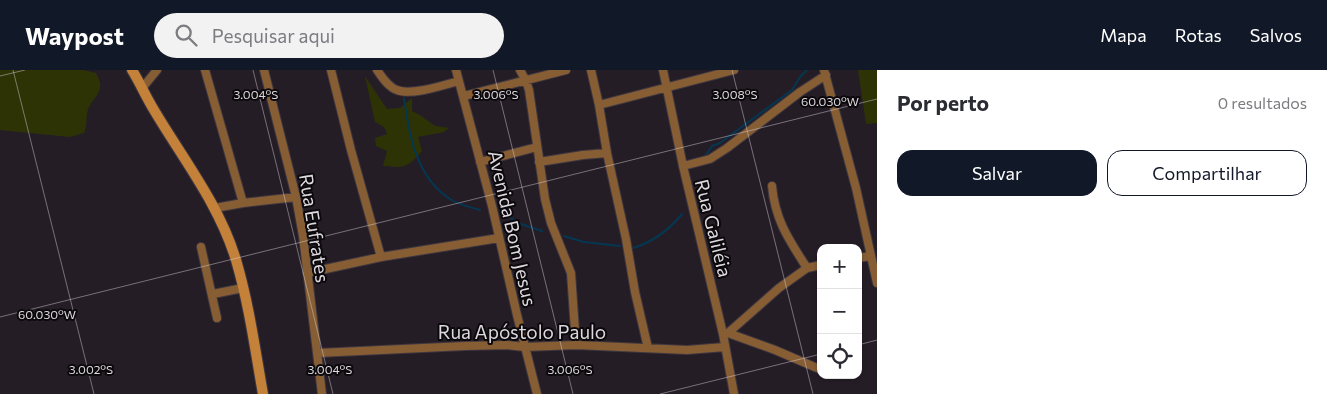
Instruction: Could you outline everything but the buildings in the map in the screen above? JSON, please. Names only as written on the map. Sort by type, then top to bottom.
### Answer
[{"type":"street","points":[[132,70],[153,108],[215,208],[231,246],[243,288],[263,394]]},
{"type":"street","points":[[143,87],[157,70]]},
{"type":"street","points":[[205,70],[243,203]]},
{"type":"street","name":"Rua Eufrates","points":[[264,70],[296,197],[322,394]]},
{"type":"street","points":[[331,70],[351,150],[382,257]]},
{"type":"street","points":[[377,70],[394,88],[401,91],[415,91],[459,81]]},
{"type":"street","name":"Avenida Bom Jesus","points":[[456,70],[537,394]]},
{"type":"street","points":[[520,70],[526,81],[551,223],[571,273],[576,345]]},
{"type":"street","points":[[464,96],[566,70]]},
{"type":"street","points":[[591,70],[648,348]]},
{"type":"street","name":"Rua Galiléia","points":[[663,70],[683,166],[726,333],[725,347],[734,394]]},
{"type":"street","points":[[599,106],[734,70]]},
{"type":"street","points":[[683,166],[704,161],[727,148],[825,72],[853,178],[877,283]]},
{"type":"street","points":[[480,162],[537,148]]},
{"type":"street","points":[[540,162],[607,153]]},
{"type":"street","points":[[772,186],[774,204],[779,221],[786,236],[807,268]]},
{"type":"street","points":[[215,208],[296,197]]},
{"type":"street","points":[[307,273],[382,257],[499,238]]},
{"type":"street","points":[[201,246],[218,318]]},
{"type":"street","points":[[862,257],[870,256]]},
{"type":"street","points":[[726,333],[773,293],[807,268],[817,266]]},
{"type":"street","points":[[213,294],[243,288]]},
{"type":"street","points":[[726,333],[775,350],[817,368]]},
{"type":"street","name":"Rua Apóstolo Paulo","points":[[318,353],[507,345],[524,347],[576,345],[687,350],[725,347]]},
{"type":"green space","points":[[0,70],[83,70],[96,73],[100,86],[98,94],[89,107],[84,133],[70,137],[0,130]]},
{"type":"green space","points":[[858,70],[877,70],[877,123],[866,124]]},
{"type":"green space","points":[[365,76],[387,109],[400,108],[412,98],[412,111],[435,126],[449,128],[444,132],[418,137],[422,151],[409,164],[401,167],[383,166],[387,151],[376,146],[375,138],[387,134],[384,127],[375,122]]},
{"type":"waterway","points":[[706,155],[712,146],[720,143],[792,90],[807,70]]},
{"type":"waterway","points":[[404,98],[416,154],[429,179],[438,190],[450,199],[480,210]]},
{"type":"waterway","points":[[502,213],[521,224],[542,231]]},
{"type":"waterway","points":[[633,248],[660,235],[682,214]]},
{"type":"waterway","points":[[564,236],[584,242],[620,246]]}]
